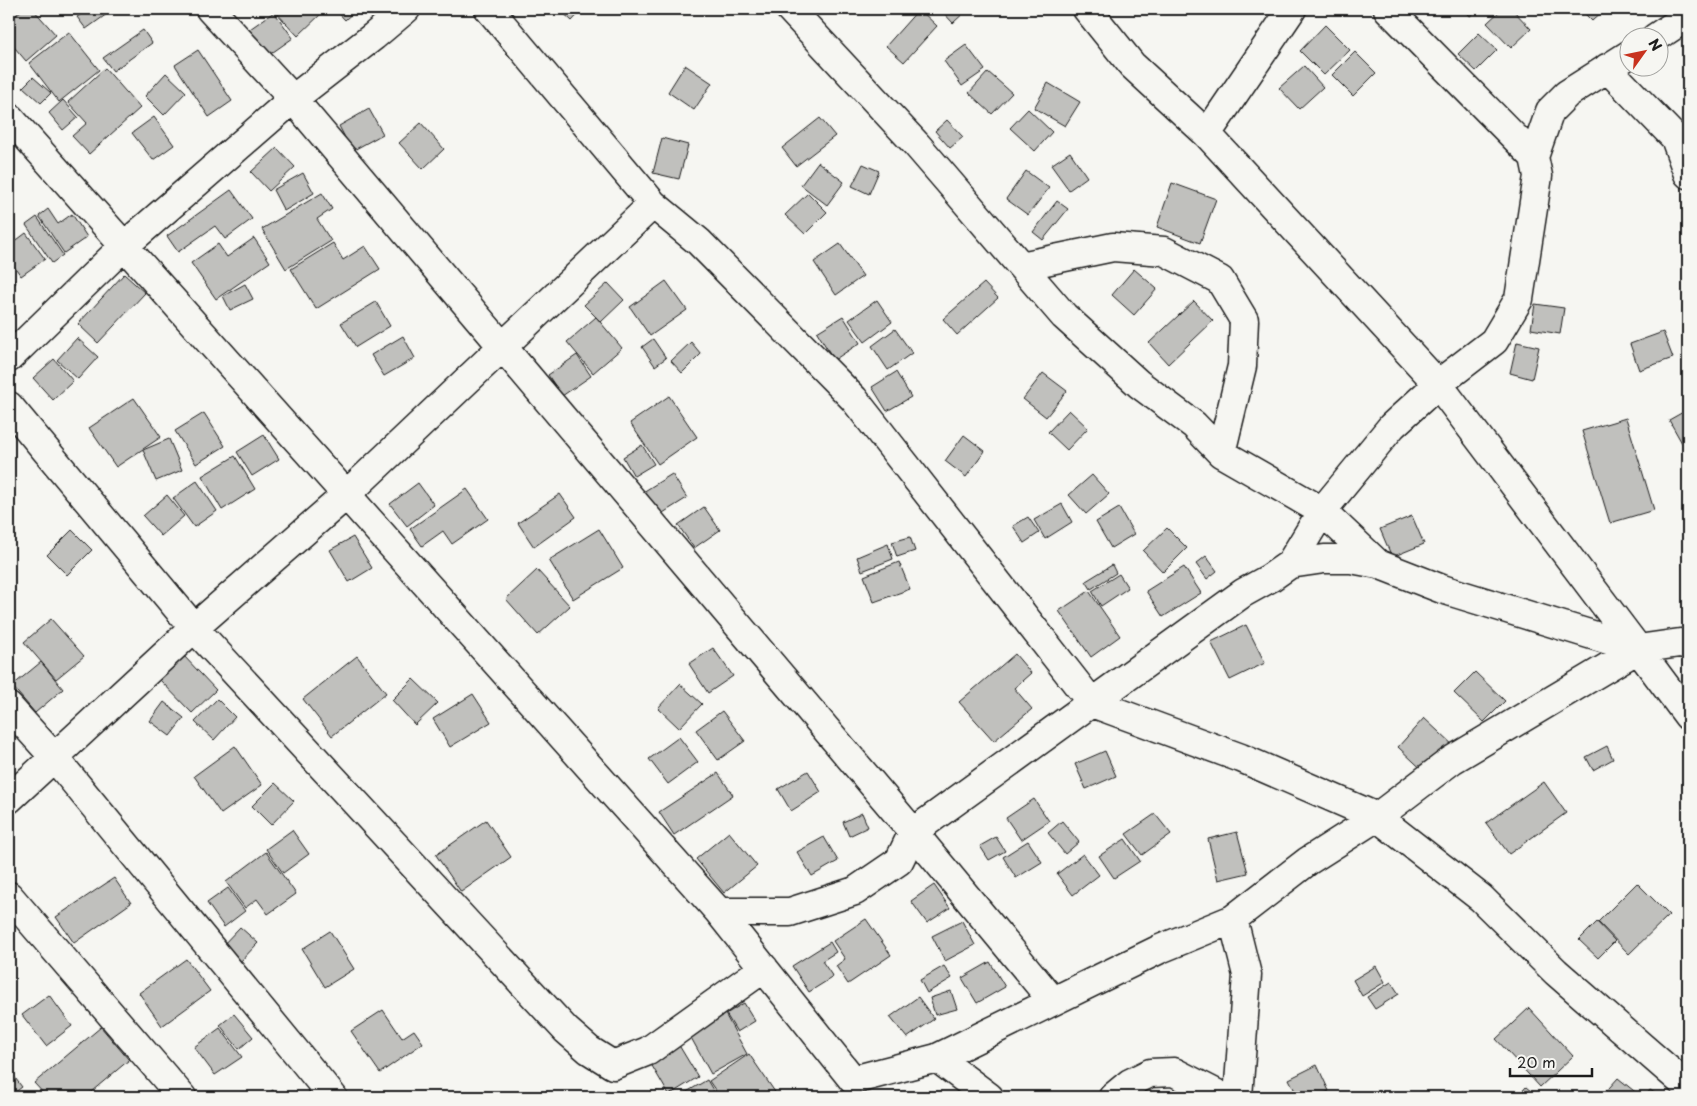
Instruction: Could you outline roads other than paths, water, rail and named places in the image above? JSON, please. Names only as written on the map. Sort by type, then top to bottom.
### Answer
[{"type":"street","points":[[210,9],[293,99],[913,832],[1052,1000]]},
{"type":"street","points":[[9,358],[124,246],[293,99],[406,9]]},
{"type":"street","points":[[490,9],[653,204],[699,242],[854,399],[1092,703],[1242,758],[1377,817],[1481,898],[1556,972],[1688,1087]]},
{"type":"street","points":[[790,9],[917,145],[1064,316],[1139,384],[1194,424],[1221,453],[1322,511],[1378,564]]},
{"type":"street","points":[[1088,9],[1132,65],[1207,134],[1438,384],[1688,716]]},
{"type":"street","points":[[1207,134],[1292,9]]},
{"type":"street","points":[[1388,9],[1534,158]]},
{"type":"street","points":[[719,912],[790,912],[855,892],[899,861],[913,832],[1243,593],[1290,564],[1322,511],[1392,426],[1438,384],[1494,341],[1519,299],[1538,176],[1534,158],[1550,111],[1567,94],[1620,60]]},
{"type":"street","points":[[1607,68],[1675,138],[1688,174]]},
{"type":"street","points":[[9,117],[719,912],[853,1080],[937,1058],[1052,1000],[1160,949],[1233,919],[1308,861],[1377,817],[1452,760],[1638,649],[1680,643],[1688,645]]},
{"type":"street","points":[[9,799],[194,628],[346,495],[653,204]]},
{"type":"street","points":[[1021,266],[1113,247],[1164,251],[1220,280],[1244,320],[1242,366],[1221,453]]},
{"type":"street","points":[[9,406],[194,628],[566,1030],[589,1050],[613,1065],[648,1051],[764,968]]},
{"type":"street","points":[[1290,564],[1324,559],[1351,559],[1378,564],[1442,589],[1638,649]]},
{"type":"street","points":[[9,707],[54,757],[333,1097]]},
{"type":"street","points":[[9,896],[182,1097]]},
{"type":"street","points":[[1233,919],[1247,975],[1238,1097]]},
{"type":"street","points":[[937,1058],[989,1097]]},
{"type":"street","points":[[1112,1097],[1130,1083],[1150,1073],[1174,1072],[1224,1097]]}]
